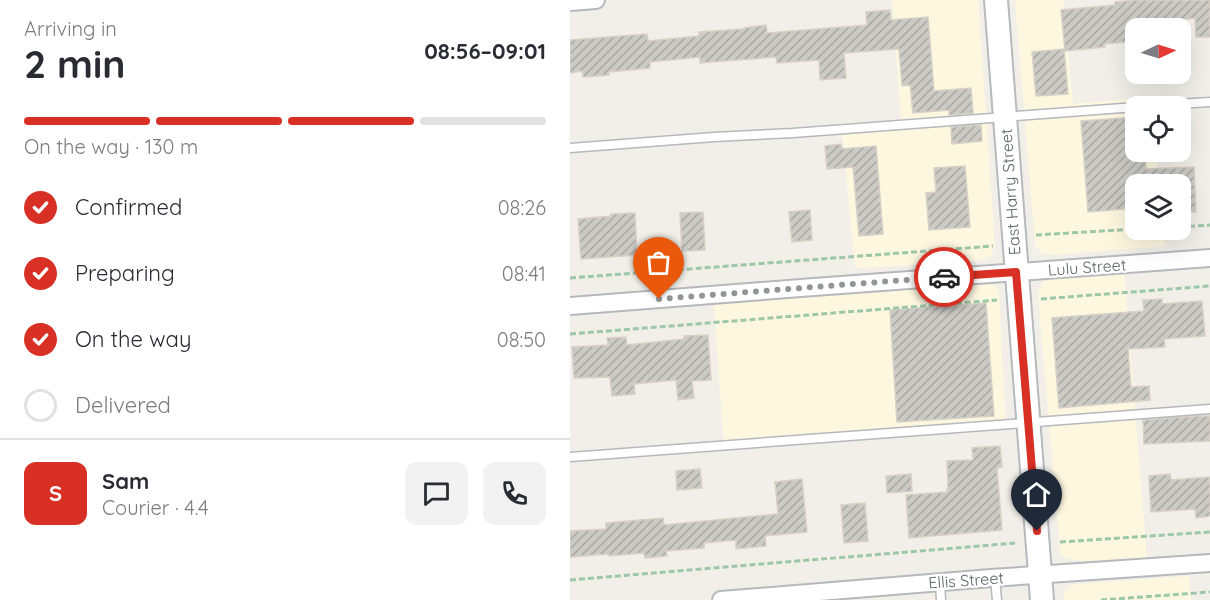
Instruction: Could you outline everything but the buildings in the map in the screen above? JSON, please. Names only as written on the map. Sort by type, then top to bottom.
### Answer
[{"type":"main road","name":"East Harry Street","points":[[996,0],[1042,600]]},
{"type":"street","points":[[570,2],[596,0]]},
{"type":"street","name":"Lulu Street","points":[[570,306],[1210,258]]},
{"type":"street","name":"Ellis Street","points":[[721,600],[1210,563]]},
{"type":"lane","points":[[1191,103],[1210,102]]},
{"type":"lane","points":[[570,148],[1125,108]]},
{"type":"lane","points":[[570,457],[1210,409]]},
{"type":"lane","points":[[995,578],[997,600]]},
{"type":"lane","points":[[940,582],[941,600]]},
{"type":"path","points":[[1191,226],[1210,225]]},
{"type":"path","points":[[1036,235],[1125,230]]},
{"type":"path","points":[[570,278],[993,246]]},
{"type":"path","points":[[1041,299],[1210,286]]},
{"type":"path","points":[[570,334],[997,300]]},
{"type":"path","points":[[1060,542],[1210,531]]},
{"type":"path","points":[[570,580],[1016,543]]},
{"type":"path","points":[[1101,600],[1210,592]]},
{"type":"shaded area","points":[[892,0],[978,0],[995,246],[991,256],[981,260],[855,268],[841,123],[901,120]]},
{"type":"shaded area","points":[[1015,0],[1063,0],[1073,104],[1125,99],[1125,162],[1157,162],[1158,174],[1125,174],[1125,240],[1164,240],[1165,246],[1054,255],[1042,254],[1035,245]]},
{"type":"shaded area","points":[[1124,273],[1147,558],[1087,561],[1066,559],[1060,553],[1038,294],[1043,282],[1051,279]]},
{"type":"shaded area","points":[[985,282],[995,286],[999,292],[1006,429],[724,449],[714,305]]},
{"type":"shaded area","points":[[1189,576],[1191,600],[1064,600],[1064,593],[1069,587],[1077,584]]},
{"type":"way so far","points":[[659,299],[944,277]]},
{"type":"route","points":[[944,277],[1016,272],[1037,531]]}]
